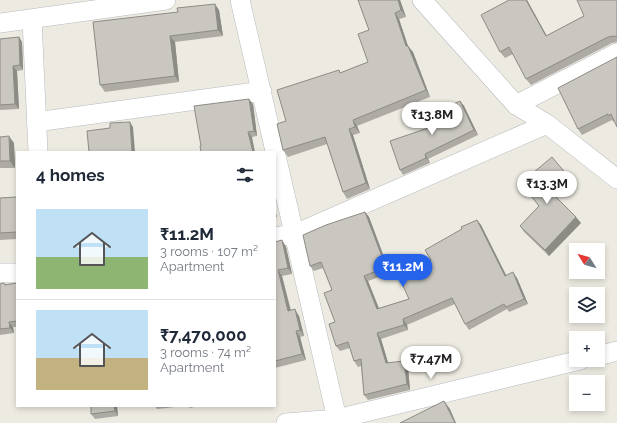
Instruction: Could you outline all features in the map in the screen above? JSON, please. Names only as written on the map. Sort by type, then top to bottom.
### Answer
[{"type":"street","points":[[0,23],[166,0]]},
{"type":"street","points":[[240,0],[276,151]]},
{"type":"street","points":[[422,0],[516,105],[547,124],[617,179]]},
{"type":"street","points":[[32,19],[38,151]]},
{"type":"street","points":[[516,105],[617,53]]},
{"type":"street","points":[[36,122],[262,90]]},
{"type":"street","points":[[276,236],[295,234],[547,124]]},
{"type":"street","points":[[276,151],[337,419]]},
{"type":"street","points":[[0,273],[16,273]]},
{"type":"street","points":[[605,354],[617,351]]},
{"type":"street","points":[[286,423],[337,419],[569,363]]},
{"type":"building","points":[[358,0],[398,0],[401,10],[395,13],[406,46],[408,46],[426,90],[353,120],[355,127],[349,129],[366,183],[343,192],[325,137],[283,150],[277,124],[286,121],[277,90],[339,70],[340,73],[368,62],[358,34],[369,30]]},
{"type":"building","points":[[509,0],[526,0],[546,36],[584,16],[577,0],[617,0],[617,37],[608,37],[526,79],[509,47],[500,52],[481,15]]},
{"type":"building","points":[[215,4],[218,30],[170,36],[175,76],[100,85],[93,22],[178,12],[177,8]]},
{"type":"building","points":[[19,37],[20,65],[13,66],[15,104],[0,105],[0,39]]},
{"type":"building","points":[[617,57],[617,127],[611,114],[608,116],[608,114],[578,129],[558,88]]},
{"type":"building","points":[[249,99],[254,131],[248,132],[253,151],[201,151],[194,106]]},
{"type":"building","points":[[460,101],[474,130],[425,154],[426,158],[400,170],[390,141],[437,125],[432,114]]},
{"type":"building","points":[[130,122],[132,151],[89,151],[87,131],[110,128],[110,123]]},
{"type":"building","points":[[9,136],[10,161],[0,161],[0,137]]},
{"type":"building","points":[[552,157],[568,176],[550,191],[576,217],[545,250],[520,226],[539,206],[521,183]]},
{"type":"building","points":[[16,197],[16,232],[0,233],[0,198]]},
{"type":"building","points":[[365,212],[386,267],[364,276],[377,309],[409,299],[398,275],[431,260],[425,250],[462,229],[461,227],[477,220],[505,276],[513,272],[524,299],[506,307],[504,304],[465,324],[452,298],[403,319],[404,325],[377,333],[386,363],[404,361],[407,384],[364,395],[361,359],[354,361],[348,342],[336,346],[329,324],[335,322],[324,293],[332,290],[321,262],[310,266],[303,235],[326,225]]},
{"type":"building","points":[[282,240],[288,268],[278,270],[288,311],[295,309],[300,330],[296,331],[302,354],[276,361],[276,242]]},
{"type":"building","points":[[4,283],[5,285],[16,283],[16,321],[9,322],[10,328],[0,329],[0,284]]},
{"type":"building","points":[[444,401],[455,423],[400,423]]},
{"type":"building","points":[[91,407],[114,407],[115,411],[91,414]]}]
